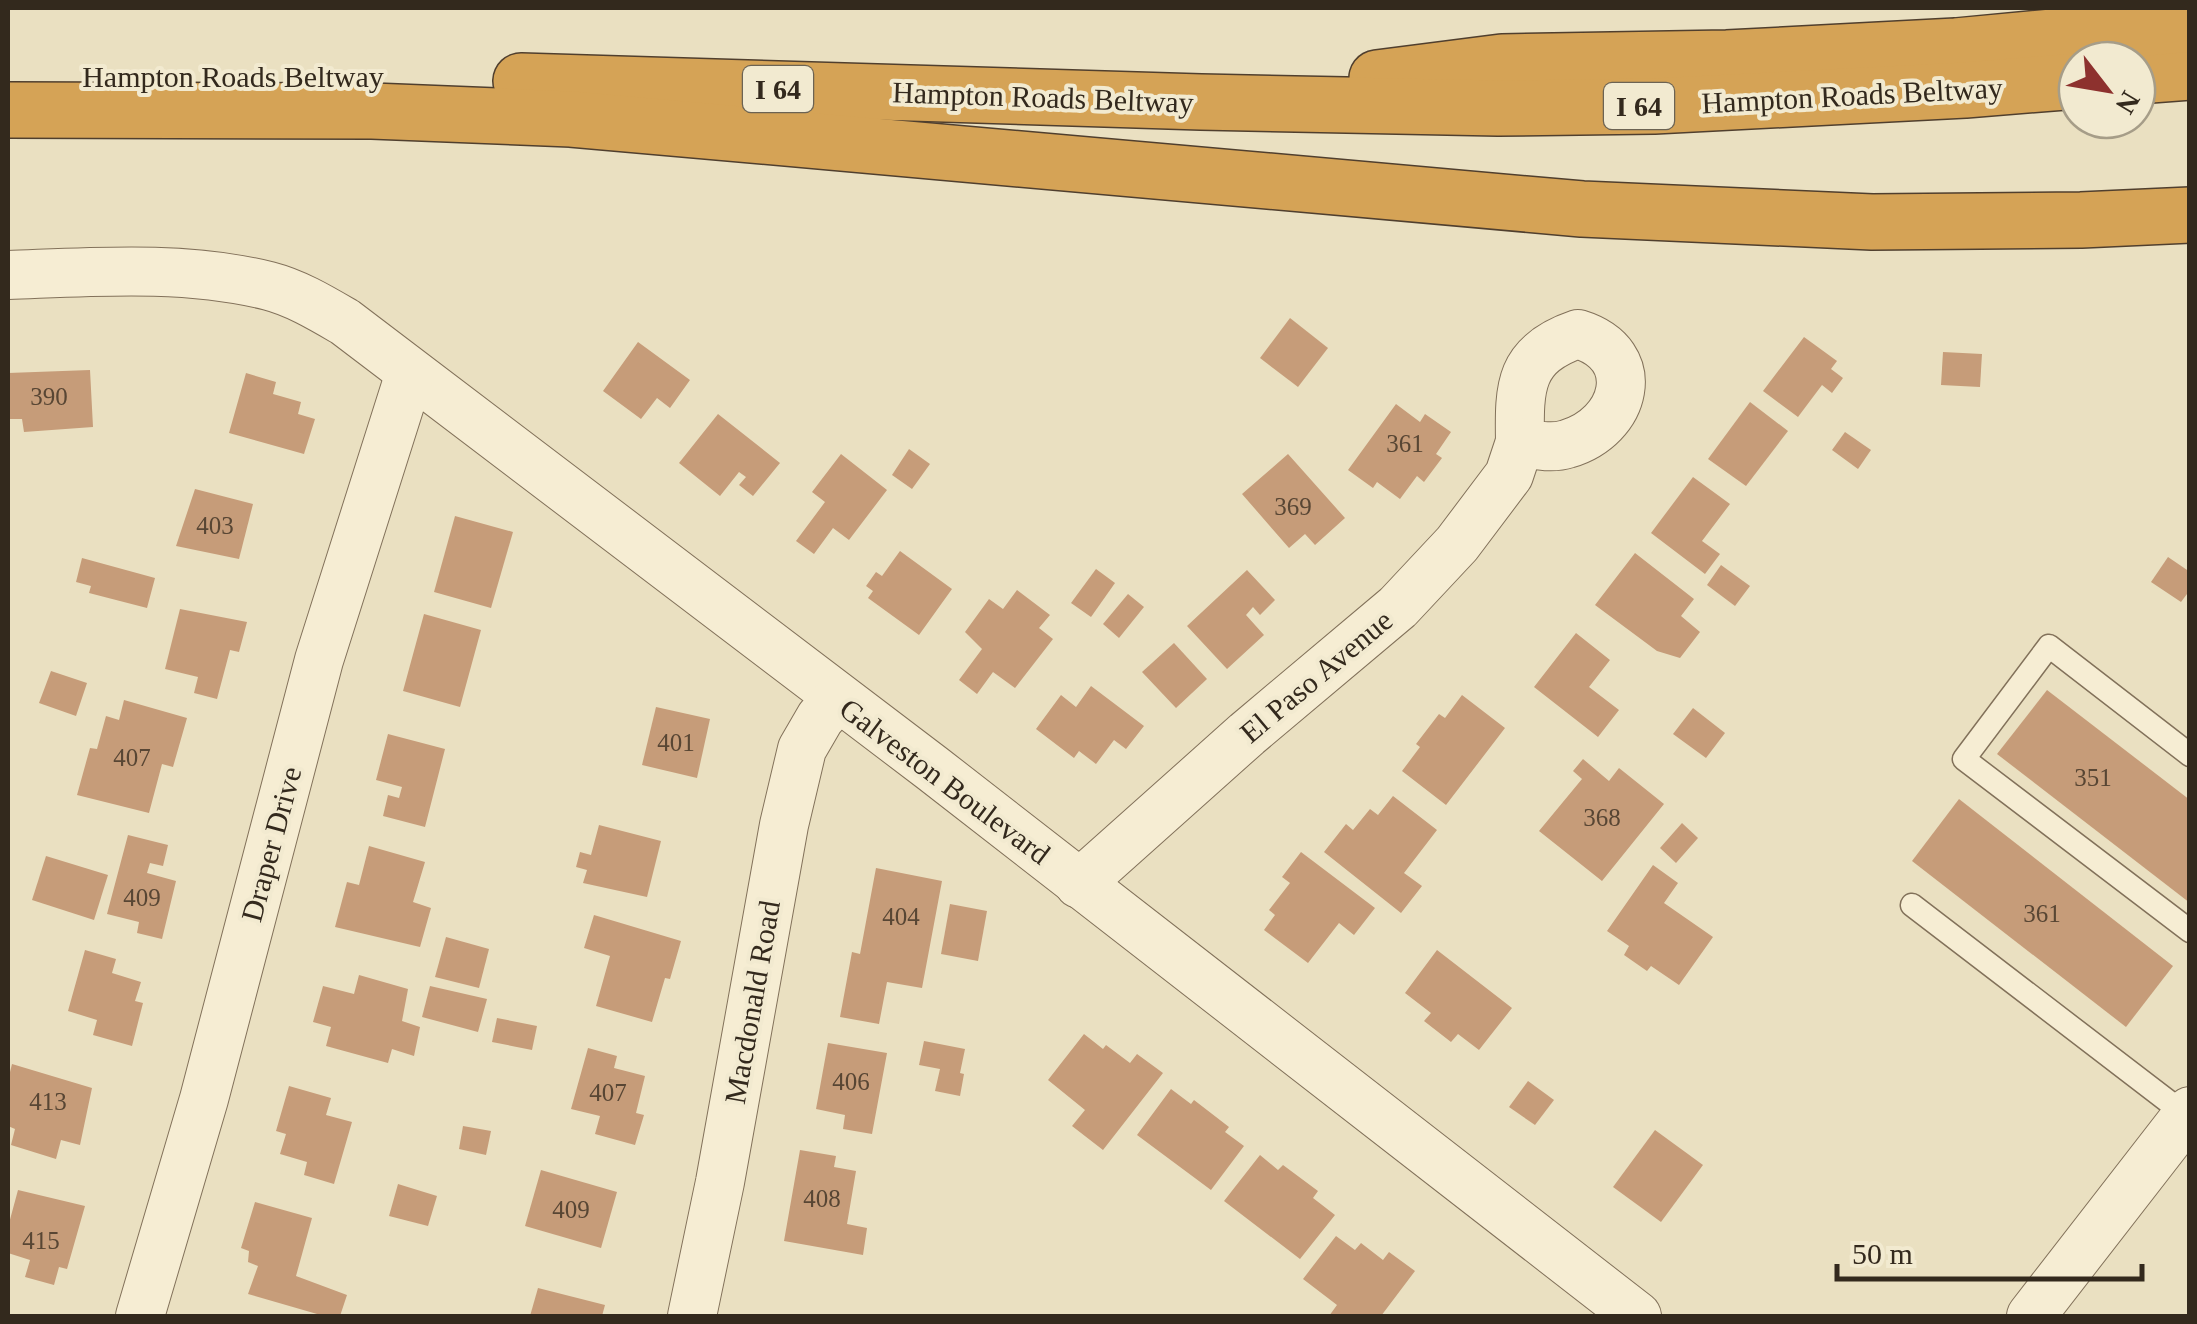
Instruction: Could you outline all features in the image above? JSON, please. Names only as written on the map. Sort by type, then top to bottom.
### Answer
[{"type":"highway","points":[[1201,102],[1502,62],[1746,58],[1956,46],[2190,24]]},
{"type":"highway","points":[[2157,74],[2190,72]]},
{"type":"highway","name":"Hampton Roads Beltway","points":[[8,76],[356,76],[1498,108],[1654,106],[2057,83]]},
{"type":"highway","points":[[8,110],[372,111],[571,120],[1601,210],[1872,222],[2080,220],[2190,214]]},
{"type":"street","name":"Galveston Boulevard","points":[[8,276],[92,272],[212,275],[272,287],[345,322],[1637,1316]]},
{"type":"street","name":"Draper Drive","points":[[140,1316],[204,1100],[319,660],[410,374]]},
{"type":"street","name":"El Paso Avenue","points":[[1079,884],[1246,734],[1398,607],[1457,544],[1509,475],[1520,442]]},
{"type":"street","name":"Macdonald Road","points":[[692,1316],[784,825],[802,749],[820,718],[838,699]]},
{"type":"street","points":[[2030,1316],[2188,1113]]},
{"type":"lane","points":[[2190,755],[2049,646],[1964,759],[2190,931]]},
{"type":"lane","points":[[1912,906],[2188,1113]]},
{"type":"building","points":[[1290,318],[1328,348],[1298,387],[1260,358]]},
{"type":"building","points":[[1804,337],[1837,361],[1831,369],[1843,378],[1832,393],[1822,385],[1798,417],[1763,391]]},
{"type":"building","points":[[638,342],[690,380],[670,408],[657,398],[641,419],[603,391]]},
{"type":"building","points":[[1943,352],[1982,354],[1980,387],[1941,385]]},
{"type":"building","points":[[90,370],[93,427],[24,432],[22,419],[8,419],[8,373]]},
{"type":"building","points":[[246,373],[276,382],[273,394],[301,402],[298,414],[315,419],[304,454],[229,433]]},
{"type":"building","points":[[1750,402],[1788,431],[1746,486],[1708,459]]},
{"type":"building","points":[[1396,404],[1420,422],[1425,414],[1451,432],[1436,454],[1442,458],[1424,482],[1417,476],[1400,499],[1377,482],[1373,488],[1348,470]]},
{"type":"building","points":[[718,414],[780,463],[753,496],[739,485],[746,477],[739,472],[720,496],[679,463]]},
{"type":"building","points":[[1845,432],[1871,450],[1858,469],[1832,450]]},
{"type":"building","points":[[909,449],[930,464],[912,489],[892,475]]},
{"type":"building","points":[[841,454],[887,490],[849,540],[833,528],[814,554],[796,541],[825,502],[812,492]]},
{"type":"building","points":[[1288,454],[1345,518],[1315,545],[1305,534],[1289,548],[1242,494]]},
{"type":"building","points":[[1693,477],[1730,504],[1702,541],[1720,554],[1705,574],[1651,533]]},
{"type":"building","points":[[195,489],[253,504],[239,559],[176,546]]},
{"type":"building","points":[[455,516],[513,532],[491,608],[434,592]]},
{"type":"building","points":[[900,551],[952,589],[919,635],[868,598],[873,591],[866,586],[876,572],[882,576]]},
{"type":"building","points":[[1635,553],[1694,599],[1681,616],[1700,632],[1680,658],[1657,651],[1595,605]]},
{"type":"building","points":[[2168,557],[2190,572],[2190,590],[2181,602],[2151,582]]},
{"type":"building","points":[[82,558],[155,578],[147,608],[89,593],[91,586],[76,582]]},
{"type":"building","points":[[1721,565],[1750,586],[1735,606],[1707,585]]},
{"type":"building","points":[[1096,569],[1115,583],[1091,617],[1071,603]]},
{"type":"building","points":[[1247,570],[1275,600],[1260,615],[1253,607],[1246,615],[1264,635],[1227,669],[1187,626]]},
{"type":"building","points":[[1017,590],[1050,615],[1039,628],[1053,639],[1015,688],[993,672],[977,694],[959,680],[982,649],[965,632],[989,599],[1003,609]]},
{"type":"building","points":[[1128,594],[1144,607],[1119,638],[1103,624]]},
{"type":"building","points":[[180,609],[247,622],[239,652],[230,650],[217,699],[194,693],[198,677],[165,669]]},
{"type":"building","points":[[424,614],[481,630],[460,707],[403,691]]},
{"type":"building","points":[[1576,633],[1610,660],[1589,687],[1619,710],[1598,737],[1534,687]]},
{"type":"building","points":[[1174,643],[1207,679],[1176,708],[1142,672]]},
{"type":"building","points":[[51,671],[87,683],[76,716],[39,703]]},
{"type":"building","points":[[1091,686],[1144,726],[1126,749],[1114,740],[1096,764],[1079,751],[1074,758],[1036,729],[1061,695],[1076,707]]},
{"type":"building","points":[[2047,690],[2190,800],[2190,903],[1997,754]]},
{"type":"building","points":[[1462,695],[1505,728],[1446,805],[1402,771],[1439,714],[1445,718]]},
{"type":"building","points":[[124,700],[187,718],[173,767],[162,764],[149,813],[77,795],[90,748],[97,749],[106,716],[119,720]]},
{"type":"building","points":[[656,707],[710,719],[697,778],[642,765]]},
{"type":"building","points":[[1693,708],[1725,733],[1706,758],[1673,734]]},
{"type":"building","points":[[388,734],[445,749],[425,827],[383,816],[388,795],[399,798],[402,787],[376,780]]},
{"type":"building","points":[[1583,759],[1609,781],[1619,768],[1664,804],[1602,881],[1539,831],[1582,779],[1573,771]]},
{"type":"building","points":[[1393,796],[1437,830],[1404,873],[1422,886],[1401,913],[1324,852],[1346,824],[1353,830],[1370,809],[1378,815]]},
{"type":"building","points":[[1959,799],[2173,966],[2126,1027],[1912,861]]},
{"type":"building","points":[[1682,823],[1698,838],[1676,863],[1660,848]]},
{"type":"building","points":[[599,825],[661,841],[647,897],[583,883],[587,870],[576,867],[580,852],[591,855]]},
{"type":"building","points":[[128,835],[168,845],[163,866],[150,863],[147,873],[176,881],[162,939],[137,933],[139,922],[107,914]]},
{"type":"building","points":[[369,846],[425,862],[413,902],[431,908],[420,947],[335,927],[347,882],[359,885]]},
{"type":"building","points":[[1301,852],[1375,908],[1354,935],[1339,923],[1308,963],[1264,930],[1275,915],[1269,910],[1290,883],[1282,877]]},
{"type":"building","points":[[46,856],[108,875],[94,920],[32,900]]},
{"type":"building","points":[[1653,865],[1678,883],[1664,903],[1713,937],[1679,985],[1651,966],[1647,971],[1624,955],[1629,946],[1607,931]]},
{"type":"building","points":[[876,868],[942,881],[922,988],[887,982],[879,1024],[840,1017],[852,952],[860,954]]},
{"type":"building","points":[[950,904],[987,911],[978,961],[941,954]]},
{"type":"building","points":[[594,915],[681,941],[652,1022],[596,1006],[610,956],[584,948]]},
{"type":"building","points":[[446,937],[489,949],[479,988],[435,977]]},
{"type":"building","points":[[85,950],[116,959],[112,973],[141,982],[135,1001],[143,1003],[132,1046],[93,1035],[97,1020],[68,1011]]},
{"type":"building","points":[[1437,950],[1512,1008],[1479,1050],[1458,1034],[1451,1042],[1424,1021],[1431,1013],[1405,993]]},
{"type":"building","points":[[359,975],[408,989],[402,1021],[420,1027],[414,1056],[392,1049],[388,1063],[326,1046],[331,1027],[313,1022],[323,986],[354,994]]},
{"type":"building","points":[[430,986],[487,999],[478,1032],[422,1017]]},
{"type":"building","points":[[497,1018],[537,1026],[532,1050],[492,1042]]},
{"type":"building","points":[[1084,1034],[1130,1063],[1137,1054],[1163,1073],[1103,1150],[1072,1126],[1085,1110],[1048,1080]]},
{"type":"building","points":[[924,1041],[965,1049],[960,1096],[935,1091],[940,1069],[919,1065]]},
{"type":"building","points":[[828,1043],[887,1053],[872,1134],[843,1129],[845,1115],[816,1109]]},
{"type":"building","points":[[588,1048],[617,1056],[614,1068],[645,1076],[636,1113],[644,1115],[635,1145],[595,1134],[600,1116],[571,1109]]},
{"type":"building","points":[[12,1064],[92,1088],[80,1145],[61,1140],[56,1159],[11,1145],[15,1129],[8,1126],[8,1080]]},
{"type":"building","points":[[1528,1081],[1554,1100],[1535,1125],[1509,1107]]},
{"type":"building","points":[[289,1086],[331,1098],[326,1115],[352,1122],[334,1184],[304,1175],[307,1162],[280,1154],[286,1134],[276,1131]]},
{"type":"building","points":[[1171,1089],[1191,1104],[1194,1100],[1229,1127],[1225,1132],[1244,1146],[1211,1190],[1137,1135]]},
{"type":"building","points":[[463,1126],[491,1131],[486,1155],[459,1149]]},
{"type":"building","points":[[1655,1130],[1703,1165],[1661,1222],[1613,1187]]},
{"type":"building","points":[[800,1150],[836,1156],[834,1167],[856,1171],[847,1224],[867,1228],[863,1255],[784,1241]]},
{"type":"building","points":[[1260,1155],[1278,1170],[1283,1165],[1318,1191],[1313,1198],[1335,1215],[1300,1259],[1224,1201]]},
{"type":"building","points":[[541,1170],[617,1192],[601,1248],[525,1226]]},
{"type":"building","points":[[398,1184],[437,1196],[428,1226],[389,1216]]},
{"type":"building","points":[[18,1190],[85,1206],[67,1269],[59,1267],[54,1285],[25,1277],[30,1260],[8,1253],[8,1227]]},
{"type":"building","points":[[255,1202],[312,1218],[296,1276],[347,1295],[340,1316],[324,1316],[248,1294],[258,1266],[248,1262],[249,1251],[241,1248]]},
{"type":"building","points":[[1336,1236],[1355,1250],[1361,1243],[1383,1260],[1389,1252],[1415,1271],[1381,1316],[1329,1316],[1337,1305],[1303,1279]]},
{"type":"building","points":[[538,1288],[605,1305],[602,1316],[530,1316]]}]
